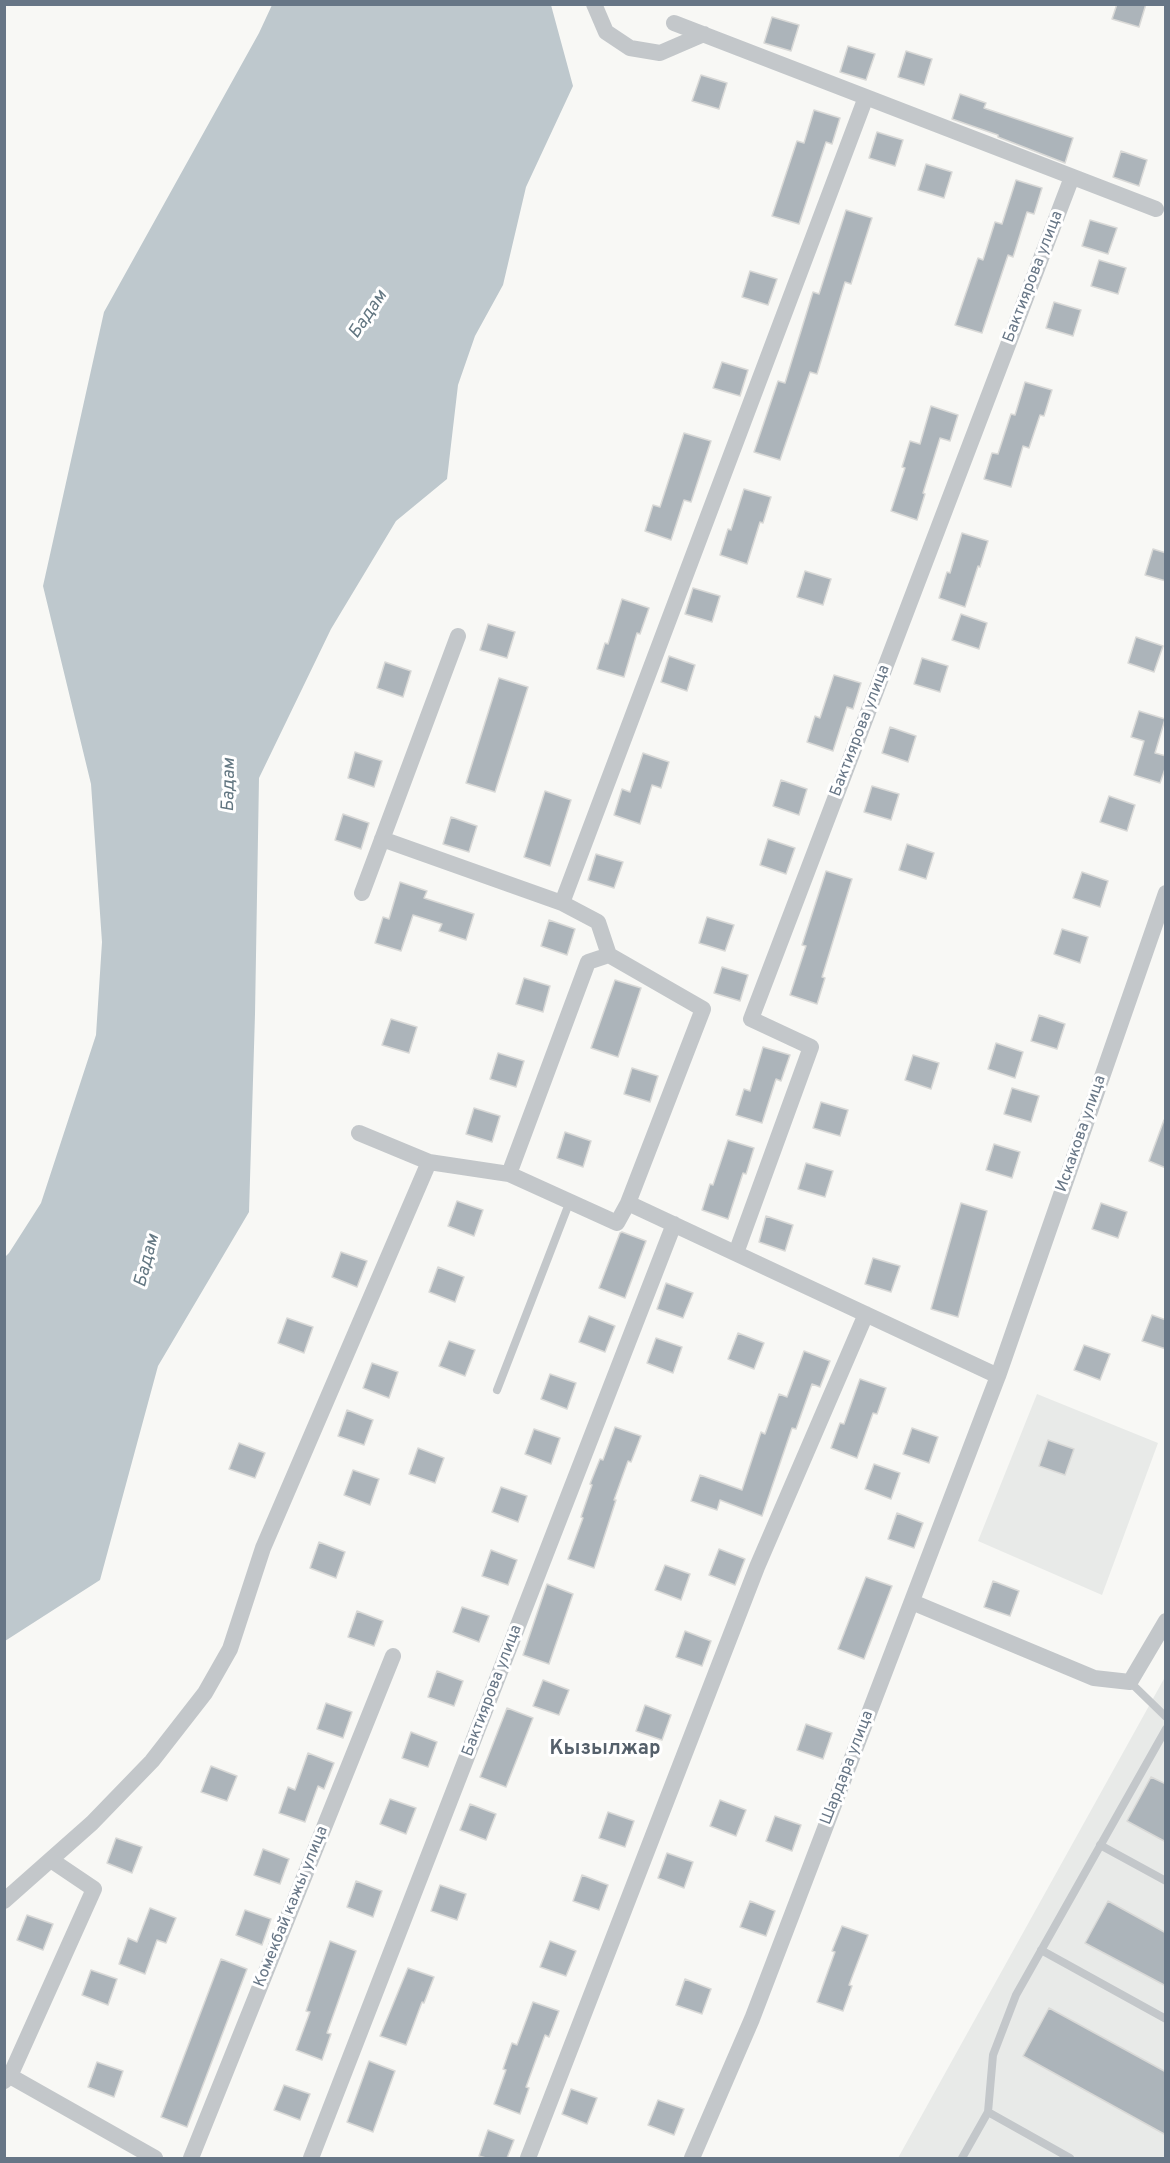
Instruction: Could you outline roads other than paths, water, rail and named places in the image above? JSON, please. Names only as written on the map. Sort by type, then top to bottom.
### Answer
[{"type":"street","points":[[594,4],[606,32],[630,48],[660,53],[704,34]]},
{"type":"street","points":[[674,23],[1156,209]]},
{"type":"street","points":[[562,903],[866,97]]},
{"type":"street","name":"Бактиярова улица","points":[[736,1253],[811,1047],[751,1018],[1072,177]]},
{"type":"street","points":[[362,894],[458,636]]},
{"type":"street","points":[[359,1133],[429,1162],[509,1174],[618,1223],[628,1203],[703,1009],[609,955],[598,922],[562,903],[382,839]]},
{"type":"street","name":"Искакова улица","points":[[998,1376],[1166,893]]},
{"type":"street","points":[[509,1174],[588,962],[609,955]]},
{"type":"street","points":[[4,1901],[92,1823],[152,1761],[205,1694],[230,1649],[263,1548],[429,1162]]},
{"type":"street","points":[[628,1203],[998,1376]]},
{"type":"street","name":"Бактиярова улица","points":[[311,2158],[674,1224]]},
{"type":"street","points":[[528,2158],[757,1567],[866,1314]]},
{"type":"street","name":"Шардара улица","points":[[692,2158],[756,2008],[998,1376]]},
{"type":"street","points":[[912,1602],[1094,1677],[1130,1682],[1166,1621]]},
{"type":"street","name":"Комекбай кажы улица","points":[[191,2158],[393,1656]]},
{"type":"street","points":[[51,1860],[94,1889],[7,2079],[155,2158]]},
{"type":"lane","points":[[497,1390],[570,1201]]},
{"type":"lane","points":[[1130,1682],[1166,1717]]},
{"type":"lane","points":[[962,2158],[988,2112],[993,2055],[1016,1995],[1166,1729]]},
{"type":"lane","points":[[1100,1845],[1166,1881]]},
{"type":"lane","points":[[1041,1950],[1166,2019]]},
{"type":"lane","points":[[988,2112],[1070,2158]]},
{"type":"water","name":"Бадам","points":[[272,5],[551,5],[573,86],[526,187],[503,285],[475,336],[458,385],[447,479],[396,521],[331,629],[259,778],[249,1212],[158,1366],[100,1580],[5,1641],[5,1257],[41,1203],[96,1035],[102,942],[91,784],[43,586],[104,312],[259,33]]},
{"type":"district","name":"Кызылжар","points":[[605,1750]]}]
